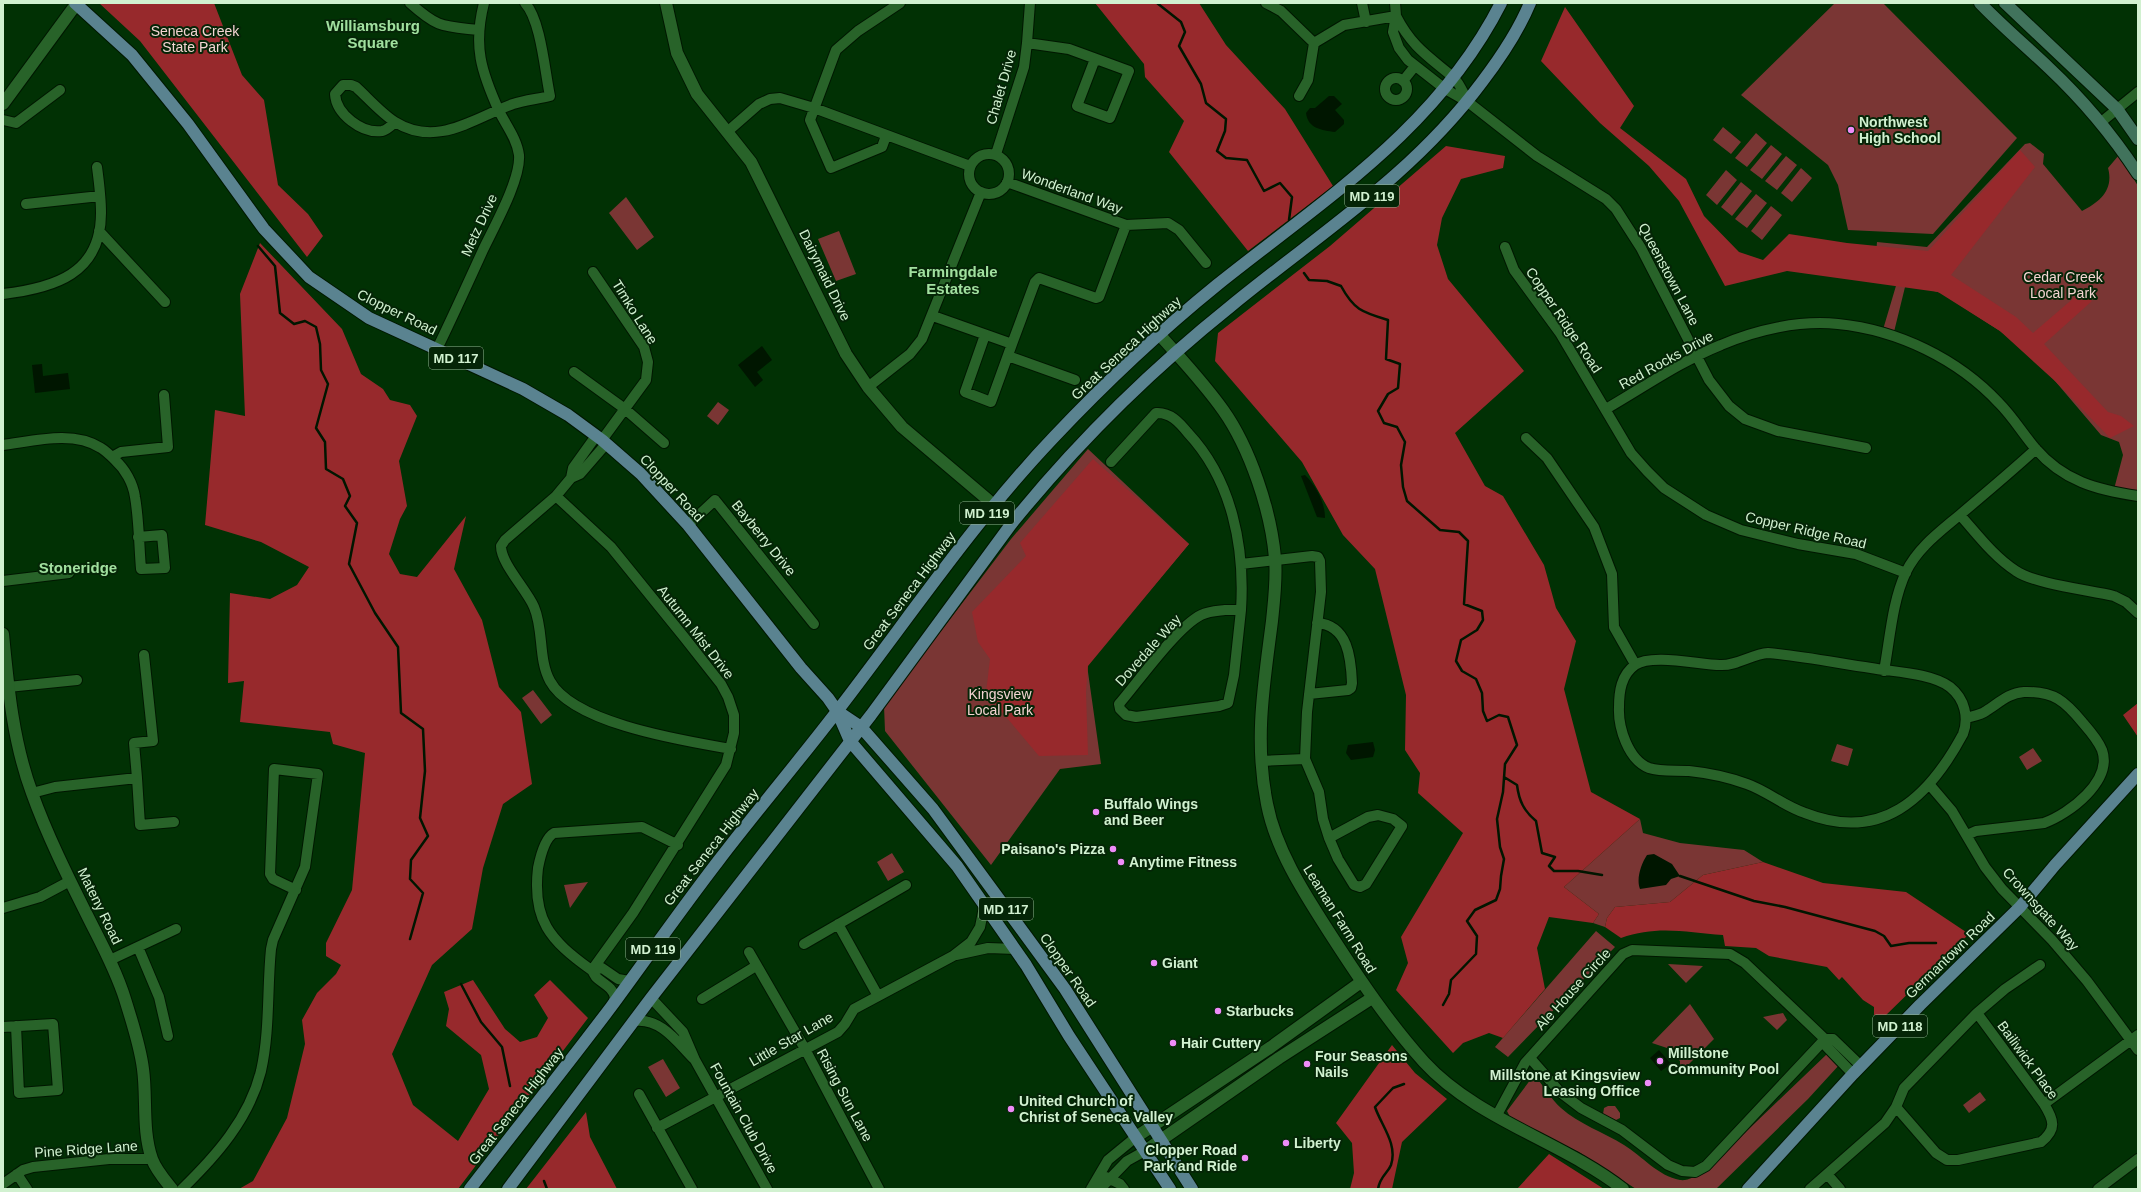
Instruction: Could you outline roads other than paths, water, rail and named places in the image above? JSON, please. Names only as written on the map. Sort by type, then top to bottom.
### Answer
[{"type":"main road","name":"Clopper Road","points":[[76,3],[132,55],[188,124],[264,229],[309,277],[363,314],[524,389],[568,415],[601,440],[640,474],[688,525],[837,711],[850,741],[957,866],[984,907],[1015,949],[1069,1036],[1170,1189]]},
{"type":"main road","name":"Great Seneca Highway","points":[[470,1189],[613,1004],[720,859],[837,711],[992,505],[1056,436],[1159,334],[1372,163],[1409,129],[1454,78],[1501,3]]},
{"type":"main road","name":"MD 119","points":[[508,1189],[651,998],[861,727],[1012,523],[1037,492],[1100,423],[1176,353],[1230,306],[1390,181],[1426,148],[1468,102],[1503,54],[1522,24],[1530,3]]},
{"type":"main road","points":[[1980,3],[2014,37],[2050,68],[2118,144],[2138,174]]},
{"type":"main road","points":[[2005,3],[2117,109],[2138,139]]},
{"type":"main road","name":"Clopper Road","points":[[837,711],[861,727],[932,809],[1066,989],[1192,1189]]},
{"type":"main road","name":"Germantown Road","points":[[1748,1189],[1920,1004],[2020,908],[2055,865],[2138,774]]},
{"type":"street","points":[[3,104],[76,3]]},
{"type":"street","points":[[410,3],[428,19],[438,25],[478,30]]},
{"type":"street","name":"Metz Drive","points":[[437,349],[507,201],[518,168],[517,145],[499,111],[481,66],[478,51],[478,30],[484,3]]},
{"type":"street","points":[[394,122],[382,131],[366,130],[357,126],[340,110],[335,103],[335,94],[343,85],[351,85],[356,87],[394,122],[421,132],[435,133],[448,132],[514,104],[550,96],[536,21],[531,9],[526,3]]},
{"type":"street","name":"Dairymaid Drive","points":[[666,3],[677,53],[697,94],[751,162],[846,354],[868,387],[902,427],[1012,523]]},
{"type":"street","points":[[886,136],[882,147],[831,168],[810,120],[836,50],[858,31],[900,3]]},
{"type":"street","name":"Chalet Drive","points":[[996,154],[1024,67],[1030,3]]},
{"type":"street","points":[[1266,3],[1281,11],[1314,43]]},
{"type":"street","points":[[1362,3],[1366,22]]},
{"type":"street","points":[[1395,3],[1396,16],[1392,32],[1408,60],[1445,89],[1468,102]]},
{"type":"street","points":[[1299,96],[1308,80],[1314,43],[1344,25],[1396,16]]},
{"type":"street","points":[[1396,16],[1404,32],[1415,46],[1454,78],[1468,102]]},
{"type":"street","points":[[1027,44],[1069,49],[1129,72],[1110,118],[1077,106],[1095,59]]},
{"type":"street","points":[[1403,81],[1429,58]]},
{"type":"street","points":[[3,120],[16,123],[60,90]]},
{"type":"street","points":[[2100,123],[2138,92]]},
{"type":"street","points":[[727,132],[760,104],[770,99],[780,98],[814,108],[970,166]]},
{"type":"street","name":"Queenstown Lane","points":[[1468,102],[1538,156],[1571,175],[1606,199],[1616,210],[1638,243],[1709,380],[1729,406],[1745,419],[1778,431],[1866,448]]},
{"type":"street","points":[[996,154],[1008,166],[1009,175],[1007,182],[997,193],[981,192],[974,187],[970,181],[970,166],[980,155],[996,154]]},
{"type":"street","points":[[3,294],[34,290],[54,284],[67,277],[91,256],[99,231],[101,213],[97,167]]},
{"type":"street","name":"Wonderland Way","points":[[1007,182],[1126,225],[1168,223],[1179,230],[1206,263]]},
{"type":"street","points":[[868,387],[910,354],[922,339],[933,316],[981,192]]},
{"type":"street","points":[[26,204],[100,196]]},
{"type":"street","points":[[984,335],[965,392],[991,402],[1035,282],[1039,278],[1096,298],[1099,297],[1126,225]]},
{"type":"street","points":[[99,231],[165,302]]},
{"type":"street","name":"Copper Ridge Road","points":[[1505,247],[1514,270],[1560,333],[1606,409],[1621,437],[1647,471],[1679,499],[1706,515],[1741,530],[1798,544],[1856,554],[1906,573]]},
{"type":"street","name":"Timko Lane","points":[[593,272],[644,347],[648,362],[646,380],[601,440],[573,468],[571,478],[556,496],[505,540],[501,546],[501,551],[534,608],[544,660],[553,685],[560,695],[573,704],[605,718],[670,738],[731,749]]},
{"type":"street","points":[[933,316],[1012,344]]},
{"type":"street","name":"Red Rocks Drive","points":[[1606,409],[1721,345],[1780,327],[1813,324],[1837,324],[1893,336],[1924,349],[1950,363],[1999,402],[2036,449],[2057,468],[2084,484],[2099,490],[2138,496]]},
{"type":"street","name":"Leaman Farm Road","points":[[1159,334],[1212,395],[1237,431],[1262,495],[1275,559],[1272,617],[1262,694],[1261,761],[1267,807],[1283,850],[1299,886],[1372,998],[1396,1029],[1440,1078],[1458,1092],[1497,1115],[1592,1167],[1623,1189]]},
{"type":"street","points":[[1008,356],[1075,380]]},
{"type":"street","points":[[574,372],[625,409],[664,443]]},
{"type":"street","points":[[112,457],[121,452],[168,447],[164,395]]},
{"type":"street","name":"Dovedale Way","points":[[1111,462],[1156,413],[1165,413],[1178,422],[1195,440],[1212,465],[1227,494],[1235,526],[1241,564],[1242,587],[1241,610],[1234,675],[1228,703],[1219,706],[1136,717],[1126,715],[1120,709],[1119,704],[1189,624],[1199,616],[1211,611],[1241,610]]},
{"type":"street","points":[[3,445],[56,438],[85,442],[101,448],[121,466],[132,484],[135,496],[138,537]]},
{"type":"street","points":[[1526,438],[1547,458],[1594,527],[1612,574],[1614,627],[1635,664]]},
{"type":"street","points":[[1884,671],[1895,608],[1906,573],[1921,549],[2036,449]]},
{"type":"street","name":"Autumn Mist Drive","points":[[556,496],[611,546],[717,679],[728,697],[734,715],[734,733],[731,749],[723,771],[678,845],[633,914],[592,970]]},
{"type":"street","name":"Bayberry Drive","points":[[688,525],[715,500],[814,624]]},
{"type":"street","points":[[1960,515],[1987,545],[2017,572],[2037,580],[2114,596],[2126,602],[2138,614]]},
{"type":"street","points":[[1241,564],[1275,559],[1318,557],[1320,561],[1321,592],[1309,694],[1305,759],[1319,792],[1323,819],[1329,838],[1338,859],[1354,885],[1360,887],[1366,884],[1402,826],[1393,819],[1378,815],[1368,817],[1329,838]]},
{"type":"street","points":[[3,580],[69,573]]},
{"type":"street","points":[[1309,694],[1348,690],[1351,688],[1352,683],[1348,646],[1343,638],[1330,626],[1317,623]]},
{"type":"street","name":"Mateny Road","points":[[3,634],[8,687],[18,746],[32,793],[70,882],[110,960],[125,997],[139,1044],[143,1070],[148,1143],[152,1159],[158,1172],[172,1189]]},
{"type":"street","points":[[1768,653],[1884,671],[1942,682],[1957,694],[1965,709],[1965,730],[1959,742],[1929,784],[1903,808],[1884,818],[1870,822],[1841,822],[1804,813],[1747,784],[1708,774],[1649,768],[1639,761],[1630,752],[1619,710],[1619,692],[1622,682],[1635,664],[1660,660],[1722,666],[1757,654],[1768,653]]},
{"type":"street","points":[[144,655],[153,741],[134,743],[140,825],[174,822]]},
{"type":"street","points":[[8,687],[77,680]]},
{"type":"street","points":[[1966,718],[1985,712],[2006,697],[2016,692],[2026,692],[2056,697],[2072,708],[2102,750],[2104,760],[2102,772],[2097,783],[2079,801],[2053,820],[2044,823],[1976,831],[1967,835]]},
{"type":"street","points":[[1261,761],[1305,759]]},
{"type":"street","points":[[182,1189],[216,1155],[247,1108],[260,1071],[266,1030],[271,949],[296,890],[305,867],[318,774],[274,769],[270,874],[273,879],[296,890]]},
{"type":"street","points":[[32,793],[55,788],[137,778]]},
{"type":"street","name":"Crownsgate Way","points":[[1929,784],[1952,811],[1985,867],[2002,889],[2052,940],[2087,981],[2135,1038],[2138,1050]]},
{"type":"street","points":[[613,1004],[615,998],[611,988],[595,977],[592,970],[566,952],[555,941],[540,911],[537,892],[539,864],[550,835],[554,833],[583,830],[642,826],[678,845]]},
{"type":"street","points":[[3,908],[40,897],[70,882]]},
{"type":"street","points":[[804,944],[906,885]]},
{"type":"street","name":"Little Star Lane","points":[[657,1128],[838,1032],[846,1024],[854,1009],[953,956],[971,942],[980,927],[984,907]]},
{"type":"street","points":[[838,924],[878,996]]},
{"type":"street","points":[[110,960],[176,929]]},
{"type":"street","points":[[138,947],[159,997],[168,1036]]},
{"type":"street","name":"Little Star Lane","points":[[953,956],[988,948],[1015,949]]},
{"type":"street","name":"Ale House Circle","points":[[1497,1115],[1525,1062],[1623,954],[1632,950],[1730,954],[1745,963],[1824,1039],[1827,1047],[1857,1070]]},
{"type":"street","name":"Rising Sun Lane","points":[[749,952],[805,1049],[879,1189]]},
{"type":"street","points":[[1810,1189],[1885,1123],[1896,1107],[1904,1088],[1977,1013],[2005,989],[2040,965]]},
{"type":"street","points":[[702,999],[756,966]]},
{"type":"street","points":[[592,970],[602,968],[618,979],[629,981]]},
{"type":"street","points":[[1091,1189],[1099,1173],[1117,1152],[1136,1137],[1271,1047],[1361,982]]},
{"type":"street","name":"Fountain Club Drive","points":[[651,998],[683,1032],[695,1060],[767,1189]]},
{"type":"street","points":[[1100,1189],[1128,1161],[1145,1151],[1279,1058],[1372,998]]},
{"type":"street","name":"Bailiwick Place","points":[[1896,1107],[1936,1153],[1947,1160],[1958,1160],[2041,1142],[2050,1134],[2052,1125],[2051,1116],[2044,1104],[1977,1013]]},
{"type":"street","name":"Fountain Club Drive","points":[[635,1021],[653,1022],[669,1034],[695,1060]]},
{"type":"street","points":[[3,1027],[16,1026],[53,1024],[58,1090],[19,1093],[16,1026]]},
{"type":"street","points":[[2044,1104],[2135,1038]]},
{"type":"street","points":[[1530,1058],[1560,1092],[1581,1108],[1622,1130],[1668,1165],[1682,1171],[1695,1172],[1706,1166],[1824,1039]]},
{"type":"street","points":[[638,1094],[692,1189]]},
{"type":"street","name":"Pine Ridge Lane","points":[[3,1184],[28,1168],[53,1164],[152,1159]]},
{"type":"street","points":[[2098,1189],[2138,1159]]},
{"type":"street","points":[[1099,1173],[1124,1189]]},
{"type":"street","points":[[17,1174],[28,1189]]},
{"type":"street","points":[[1827,1174],[1840,1189]]},
{"type":"waterway","points":[[1157,3],[1181,22],[1185,32],[1179,46],[1201,84],[1206,103],[1226,119],[1225,131],[1217,151],[1226,158],[1247,160],[1264,191],[1280,183],[1292,197],[1289,220]]},
{"type":"waterway","points":[[258,246],[275,266],[280,313],[294,324],[305,321],[316,327],[320,344],[321,370],[328,384],[316,428],[325,442],[326,469],[343,479],[350,496],[345,506],[357,523],[349,564],[375,613],[398,647],[401,713],[423,729],[425,771],[420,818],[428,836],[411,860],[410,879],[423,893],[410,939]]},
{"type":"waterway","points":[[1304,273],[1309,280],[1327,281],[1341,286],[1350,300],[1360,309],[1388,320],[1386,359],[1400,364],[1398,388],[1388,394],[1378,411],[1384,423],[1397,427],[1405,442],[1401,465],[1403,487],[1407,501],[1440,530],[1459,532],[1468,541],[1464,604],[1482,611],[1483,620],[1477,630],[1461,640],[1456,661],[1462,671],[1476,679],[1482,693],[1483,711],[1487,721],[1499,715],[1508,717],[1517,745],[1505,764],[1503,792],[1497,819],[1500,847],[1504,859],[1500,889],[1496,900],[1475,910],[1467,921],[1477,936],[1476,954],[1451,980],[1449,994],[1443,1005]]},
{"type":"waterway","points":[[1504,777],[1517,785],[1519,796],[1523,805],[1536,821],[1542,853],[1555,857],[1549,866],[1554,871],[1578,871],[1602,875]]},
{"type":"waterway","points":[[1680,876],[1754,901],[1785,907],[1875,931],[1884,936],[1891,946],[1909,943],[1936,943]]},
{"type":"waterway","points":[[461,984],[481,1022],[502,1047],[510,1086]]},
{"type":"waterway","points":[[1378,1189],[1380,1181],[1390,1168],[1393,1157],[1391,1142],[1375,1107],[1393,1088],[1404,1084]]},
{"type":"waterway","points":[[544,1181],[547,1189]]},
{"type":"place","name":"Northwest High School","points":[[1851,130]]},
{"type":"place","name":"Buffalo Wings and Beer","points":[[1096,812]]},
{"type":"place","name":"Paisano's Pizza","points":[[1113,849]]},
{"type":"place","name":"Anytime Fitness","points":[[1121,862]]},
{"type":"place","name":"Giant","points":[[1154,963]]},
{"type":"place","name":"Starbucks","points":[[1218,1011]]},
{"type":"place","name":"Hair Cuttery","points":[[1173,1043]]},
{"type":"place","name":"Millstone Community Pool","points":[[1660,1061]]},
{"type":"place","name":"Four Seasons Nails","points":[[1307,1064]]},
{"type":"place","name":"Millstone at Kingsview Leasing Office","points":[[1648,1083]]},
{"type":"place","name":"United Church of Christ of Seneca Valley","points":[[1011,1109]]},
{"type":"place","name":"Liberty","points":[[1286,1143]]},
{"type":"place","name":"Clopper Road Park and Ride","points":[[1245,1158]]},
{"type":"district","name":"Williamsburg Square","points":[[373,34]]},
{"type":"district","name":"Farmingdale Estates","points":[[953,280]]},
{"type":"district","name":"Stoneridge","points":[[78,568]]},
{"type":"park label","name":"Seneca Creek State Park","points":[[195,40]]},
{"type":"park label","name":"Cedar Creek Local Park","points":[[2063,286]]},
{"type":"park label","name":"Kingsview Local Park","points":[[1000,702]]}]
